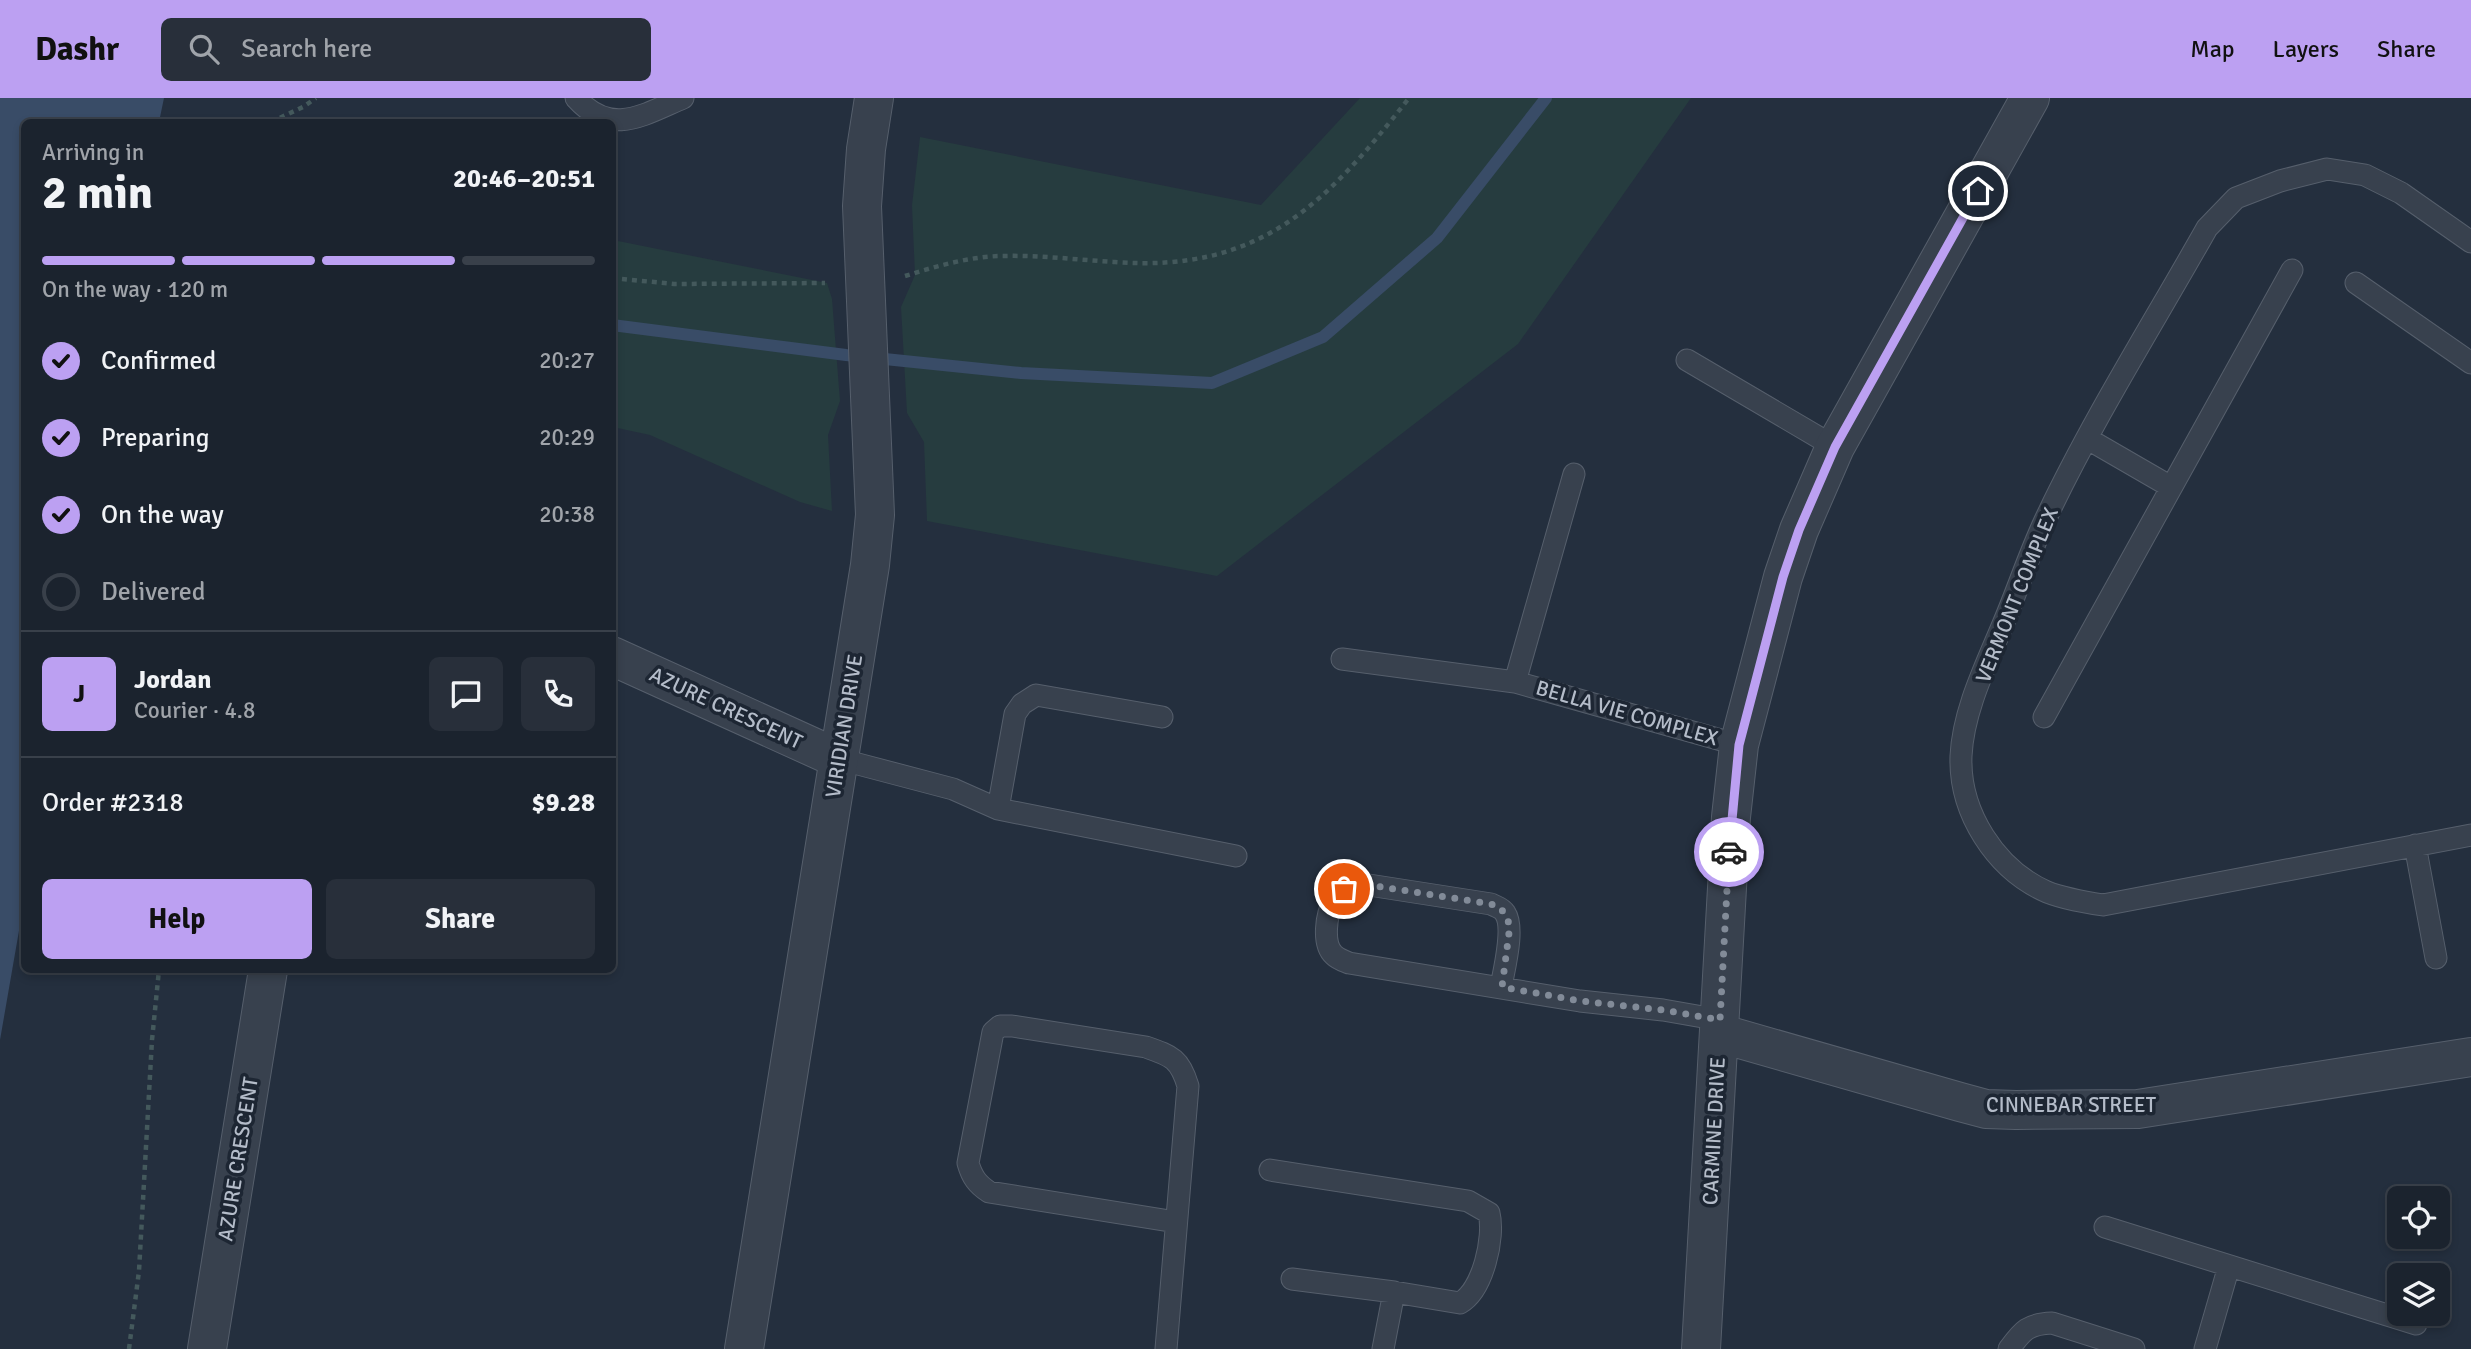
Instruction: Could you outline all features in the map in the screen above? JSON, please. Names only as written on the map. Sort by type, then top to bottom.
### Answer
[{"type":"street","name":"VIRIDIAN DRIVE","points":[[744,1349],[874,528],[868,305],[862,206],[866,149],[874,98]]},
{"type":"street","name":"CARMINE DRIVE","points":[[1701,1349],[1731,817],[1739,745],[1783,577],[1799,530],[1835,447],[2030,98]]},
{"type":"street","name":"AZURE CRESCENT","points":[[616,658],[839,759]]},
{"type":"street","name":"AZURE CRESCENT","points":[[207,1349],[268,973]]},
{"type":"street","name":"CINNEBAR STREET","points":[[1720,1027],[1986,1109],[2138,1109],[2471,1057]]},
{"type":"lane","points":[[576,98],[585,108],[608,119]]},
{"type":"lane","points":[[616,121],[633,119],[683,98]]},
{"type":"lane","name":"VERMONT COMPLEX","points":[[2471,242],[2401,193],[2365,176],[2327,169],[2280,181],[2236,198],[2207,228],[2047,517],[1984,671],[1965,730],[1961,757],[1970,810],[1982,835],[1999,857],[2021,877],[2046,891],[2074,901],[2103,905],[2471,835]]},
{"type":"lane","points":[[2044,717],[2292,270]]},
{"type":"lane","points":[[2356,283],[2471,363]]},
{"type":"lane","points":[[1687,359],[1835,447]]},
{"type":"lane","points":[[2088,439],[2171,487]]},
{"type":"lane","name":"BELLA VIE COMPLEX","points":[[1515,681],[1574,474]]},
{"type":"lane","name":"BELLA VIE COMPLEX","points":[[1342,659],[1515,681],[1739,745]]},
{"type":"lane","points":[[998,809],[1015,714],[1028,699],[1036,695],[1162,717]]},
{"type":"lane","points":[[839,759],[953,789],[998,809],[1236,856]]},
{"type":"lane","points":[[2415,845],[2436,958]]},
{"type":"lane","points":[[1502,987],[1510,925],[1501,908],[1491,904],[1356,883],[1344,889],[1333,902],[1325,935],[1329,949],[1349,964],[1580,1001],[1663,1010],[1720,1027]]},
{"type":"lane","points":[[1166,1349],[1188,1086],[1182,1067],[1164,1054],[1146,1047],[1012,1026],[1000,1026],[993,1032],[968,1163],[978,1184],[989,1192],[1176,1222]]},
{"type":"lane","points":[[1270,1170],[1468,1201],[1489,1213],[1492,1225],[1479,1282],[1467,1299],[1460,1303],[1292,1279]]},
{"type":"lane","points":[[2105,1227],[2387,1315]]},
{"type":"lane","points":[[2205,1349],[2229,1266]]},
{"type":"lane","points":[[1383,1349],[1394,1292]]},
{"type":"lane","points":[[2009,1349],[2022,1330],[2038,1323],[2052,1323],[2134,1349]]},
{"type":"path","points":[[277,119],[316,98]]},
{"type":"path","points":[[905,276],[940,265],[1002,256],[1160,263],[1205,258],[1247,245],[1309,209],[1357,162],[1409,98]]},
{"type":"path","points":[[616,278],[674,284],[831,283]]},
{"type":"path","points":[[129,1349],[139,1271],[152,1040],[159,973]]},
{"type":"green space","points":[[1360,98],[1691,98],[1518,344],[1217,576],[927,521],[924,442],[907,413],[901,307],[915,275],[912,205],[920,137],[1261,205]]},
{"type":"green space","points":[[616,241],[827,283],[832,299],[840,401],[828,435],[832,511],[800,502],[650,435],[616,428]]},
{"type":"water","points":[[0,98],[164,98],[160,119],[21,119],[21,919],[0,1040]]},
{"type":"waterway","points":[[616,326],[846,355],[1021,373],[1212,383],[1323,337],[1437,238],[1546,98]]},
{"type":"way so far","points":[[1344,889],[1356,883],[1491,904],[1501,908],[1510,925],[1502,987],[1580,1001],[1663,1010],[1720,1020],[1729,852]]},
{"type":"route","points":[[1729,852],[1739,745],[1783,577],[1799,530],[1835,447],[1978,191]]}]
